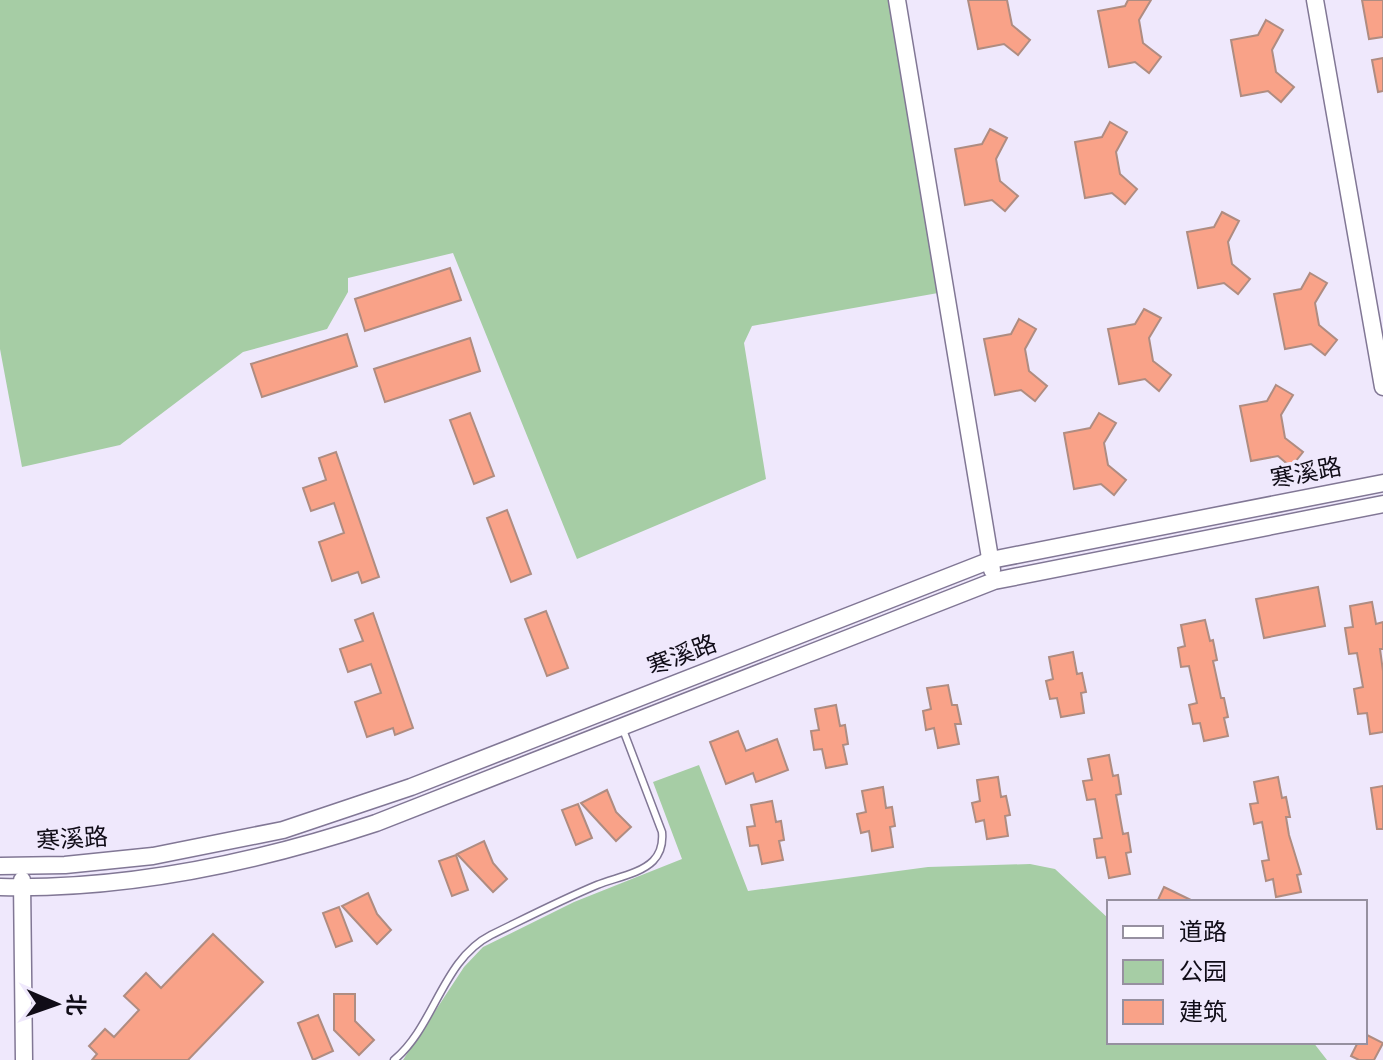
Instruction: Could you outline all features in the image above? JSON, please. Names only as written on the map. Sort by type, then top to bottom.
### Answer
[{"type":"main road","points":[[897,0],[994,581]]},
{"type":"main road","points":[[1315,0],[1383,387]]},
{"type":"main road","name":"寒溪路","points":[[0,866],[95,863],[168,854],[240,840],[326,817],[991,560],[1383,483]]},
{"type":"main road","name":"寒溪路","points":[[0,887],[22,888],[156,877],[289,850],[376,823],[994,581],[1383,504]]},
{"type":"main road","points":[[22,867],[24,1060]]},
{"type":"lane","points":[[394,1060],[407,1047],[464,956],[479,942],[571,896],[646,866],[658,855],[662,832],[622,727]]},
{"type":"green space","points":[[0,0],[889,0],[938,293],[752,326],[744,343],[766,479],[577,559],[453,253],[348,278],[348,292],[327,329],[243,352],[120,445],[22,467],[0,349]]},
{"type":"green space","points":[[699,765],[748,891],[928,867],[1030,864],[1055,869],[1107,917],[1107,1044],[1315,1044],[1327,1060],[403,1060],[464,967],[483,947],[574,902],[682,859],[653,782]]},
{"type":"building","points":[[968,0],[1007,0],[1012,25],[1030,40],[1018,55],[1004,44],[978,49]]},
{"type":"building","points":[[1128,0],[1151,0],[1139,20],[1143,43],[1161,57],[1149,73],[1135,62],[1109,67],[1098,11],[1125,6]]},
{"type":"building","points":[[1362,0],[1383,0],[1383,37],[1369,39]]},
{"type":"building","points":[[1266,20],[1283,30],[1272,50],[1276,72],[1294,87],[1281,102],[1268,91],[1241,96],[1231,40],[1258,35]]},
{"type":"building","points":[[1383,58],[1383,91],[1378,92],[1372,60]]},
{"type":"building","points":[[1110,122],[1127,132],[1116,152],[1120,174],[1137,189],[1125,204],[1112,193],[1085,198],[1075,142],[1102,137]]},
{"type":"building","points":[[990,129],[1007,138],[996,159],[1000,181],[1018,196],[1005,211],[992,200],[965,205],[955,149],[982,144]]},
{"type":"building","points":[[1222,212],[1239,221],[1228,242],[1232,264],[1250,279],[1238,294],[1224,283],[1198,288],[1187,232],[1214,227]]},
{"type":"building","points":[[450,268],[461,300],[365,331],[355,299]]},
{"type":"building","points":[[1310,273],[1327,283],[1315,303],[1319,325],[1337,340],[1325,355],[1311,344],[1285,349],[1274,294],[1301,289]]},
{"type":"building","points":[[1144,309],[1161,318],[1149,338],[1153,361],[1171,375],[1159,391],[1145,379],[1119,384],[1108,329],[1135,324]]},
{"type":"building","points":[[1019,319],[1036,329],[1025,349],[1029,371],[1047,386],[1035,401],[1021,390],[995,395],[984,339],[1011,334]]},
{"type":"building","points":[[347,334],[357,366],[262,397],[251,364]]},
{"type":"building","points":[[470,338],[480,371],[385,402],[374,369]]},
{"type":"building","points":[[1276,385],[1293,395],[1281,415],[1285,438],[1303,452],[1291,467],[1278,456],[1251,461],[1240,406],[1267,401]]},
{"type":"building","points":[[470,413],[494,476],[474,484],[450,420]]},
{"type":"building","points":[[1099,413],[1116,423],[1104,443],[1108,465],[1126,480],[1114,495],[1101,484],[1074,489],[1064,433],[1090,428]]},
{"type":"building","points":[[336,452],[379,577],[362,583],[358,572],[332,581],[319,542],[344,533],[334,503],[311,511],[303,488],[326,480],[319,458]]},
{"type":"building","points":[[507,510],[531,574],[511,582],[487,518]]},
{"type":"building","points":[[1318,587],[1325,626],[1264,638],[1256,599]]},
{"type":"building","points":[[1372,602],[1376,624],[1383,622],[1383,649],[1380,649],[1383,732],[1370,734],[1367,713],[1358,714],[1354,689],[1363,687],[1357,653],[1349,654],[1345,628],[1353,627],[1350,606]]},
{"type":"building","points":[[546,611],[568,668],[547,676],[525,619]]},
{"type":"building","points":[[373,613],[413,728],[395,735],[393,728],[367,737],[355,702],[381,693],[371,664],[348,672],[340,649],[363,641],[355,620]]},
{"type":"building","points":[[1205,620],[1217,660],[1213,661],[1228,717],[1224,718],[1228,736],[1204,741],[1200,723],[1193,724],[1189,705],[1197,703],[1189,666],[1181,667],[1178,648],[1185,646],[1181,625]]},
{"type":"building","points":[[1073,652],[1077,674],[1082,673],[1086,692],[1081,693],[1084,713],[1061,717],[1057,698],[1050,699],[1046,681],[1053,679],[1049,657]]},
{"type":"building","points":[[948,685],[952,705],[957,705],[961,724],[955,724],[959,744],[938,748],[934,728],[926,730],[923,711],[931,709],[927,688]]},
{"type":"building","points":[[836,705],[840,726],[845,725],[848,744],[843,745],[847,764],[826,768],[822,749],[814,750],[811,731],[819,730],[815,709]]},
{"type":"building","points":[[738,731],[746,751],[777,739],[788,770],[756,782],[753,773],[726,784],[710,742]]},
{"type":"building","points":[[1109,755],[1113,776],[1118,775],[1121,794],[1116,795],[1123,834],[1128,833],[1131,852],[1126,853],[1130,874],[1109,878],[1105,857],[1097,858],[1094,839],[1102,838],[1095,799],[1087,800],[1083,781],[1092,780],[1088,759]]},
{"type":"building","points":[[998,777],[1001,797],[1006,796],[1010,815],[1005,816],[1008,836],[987,839],[984,820],[976,822],[972,803],[980,801],[977,780]]},
{"type":"building","points":[[1278,777],[1290,817],[1286,817],[1301,874],[1297,875],[1301,892],[1276,897],[1273,879],[1266,881],[1262,861],[1269,860],[1262,822],[1254,824],[1250,804],[1258,803],[1254,782]]},
{"type":"building","points":[[1383,786],[1383,829],[1377,829],[1371,788]]},
{"type":"building","points":[[883,787],[886,808],[892,807],[895,826],[890,827],[893,847],[872,851],[869,831],[861,833],[857,814],[866,812],[862,791]]},
{"type":"building","points":[[607,790],[616,812],[631,827],[616,841],[581,803]]},
{"type":"building","points":[[772,801],[776,822],[781,821],[784,840],[779,841],[783,860],[762,864],[758,845],[750,846],[747,827],[755,826],[751,805]]},
{"type":"building","points":[[578,804],[592,838],[576,845],[562,810]]},
{"type":"building","points":[[484,841],[493,863],[507,879],[493,892],[457,854]]},
{"type":"building","points":[[456,855],[468,890],[452,896],[439,861]]},
{"type":"building","points":[[1164,887],[1191,900],[1158,900]]},
{"type":"building","points":[[368,893],[377,914],[391,930],[377,944],[342,906]]},
{"type":"building","points":[[339,907],[352,941],[336,947],[323,913]]},
{"type":"building","points":[[213,934],[263,982],[188,1060],[92,1060],[97,1054],[89,1046],[105,1029],[114,1037],[139,1010],[124,996],[146,973],[161,988]]},
{"type":"building","points":[[334,994],[355,994],[355,1021],[374,1040],[359,1055],[334,1030]]},
{"type":"building","points":[[318,1015],[333,1051],[313,1060],[298,1023]]},
{"type":"building","points":[[1367,1035],[1383,1043],[1374,1060],[1359,1060],[1351,1056],[1357,1044],[1367,1044]]}]
